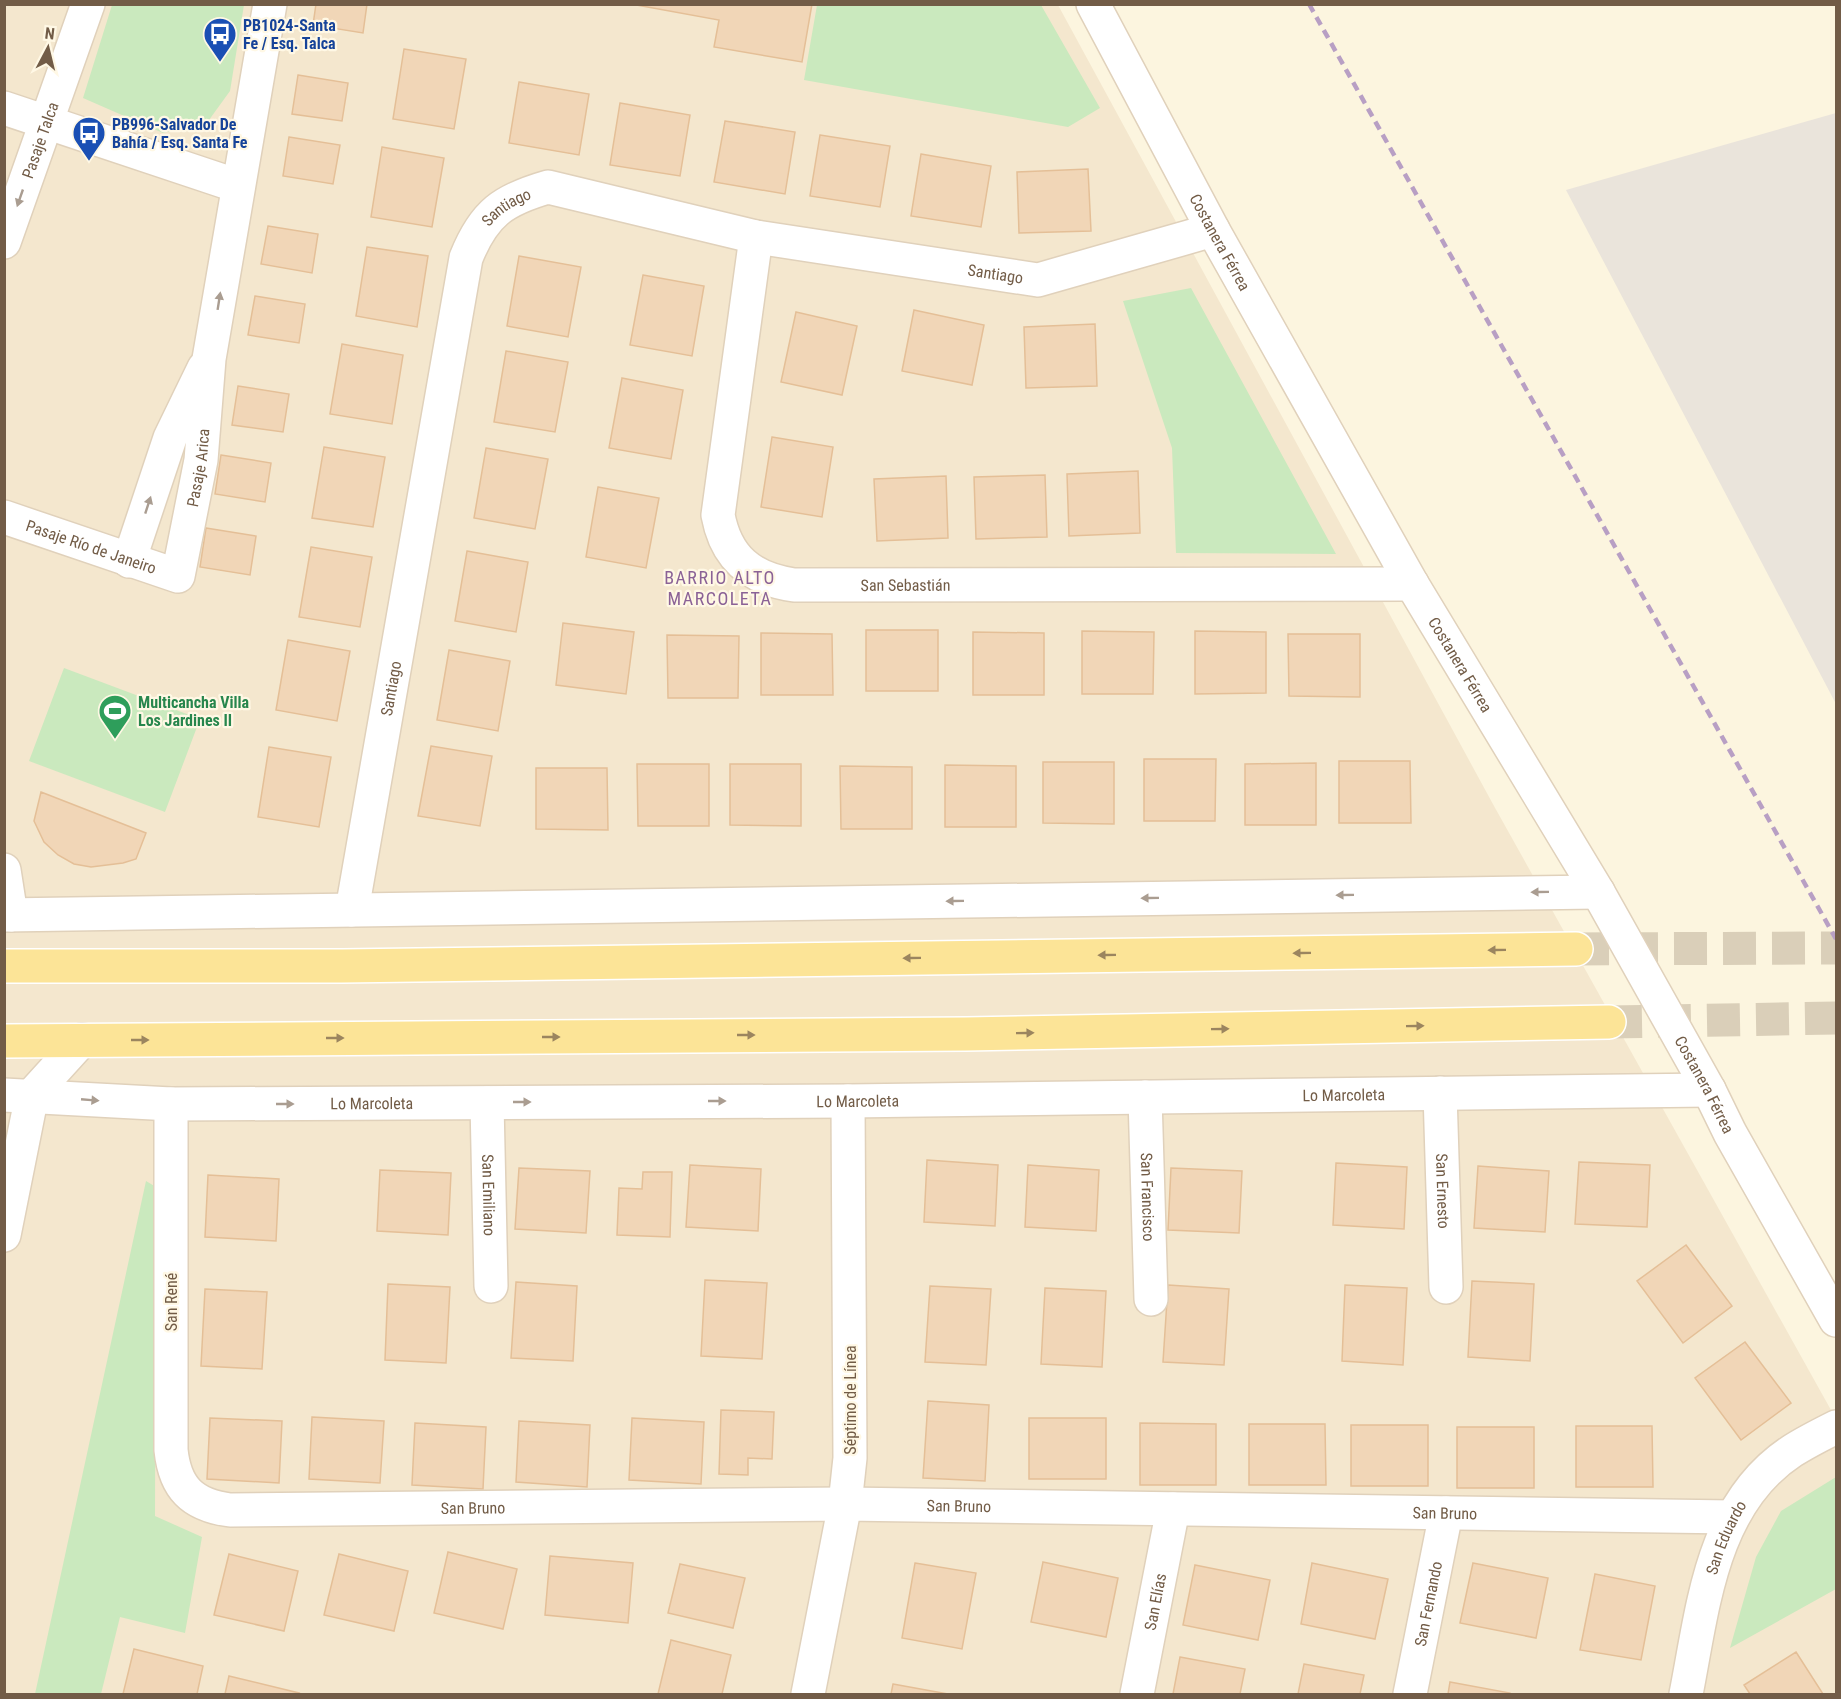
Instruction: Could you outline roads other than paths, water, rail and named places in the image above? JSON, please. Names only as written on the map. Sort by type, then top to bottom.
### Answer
[{"type":"main road","points":[[4,966],[342,966],[1576,949]]},
{"type":"main road","points":[[4,1041],[966,1034],[1609,1022]]},
{"type":"street","name":"Pasaje Talca","points":[[4,242],[88,4]]},
{"type":"street","name":"Pasaje Arica","points":[[177,576],[201,460],[209,359],[270,4]]},
{"type":"street","name":"Costanera Férrea","points":[[1093,4],[1213,230],[1412,584],[1598,892],[1836,1320]]},
{"type":"street","points":[[4,108],[238,186]]},
{"type":"street","name":"Santiago","points":[[352,910],[466,258],[478,232],[496,210],[518,196],[548,186],[756,237],[1038,280],[1213,230]]},
{"type":"street","name":"San Sebastián","points":[[756,237],[718,514],[721,531],[728,547],[738,560],[754,573],[773,582],[794,585],[1412,584]]},
{"type":"street","name":"Pasaje Arica","points":[[129,561],[170,438],[194,384],[209,359]]},
{"type":"street","name":"Pasaje Río de Janeiro","points":[[4,517],[177,576]]},
{"type":"street","points":[[4,870],[8,915],[1598,892]]},
{"type":"street","points":[[4,1235],[18,1095],[82,1040]]},
{"type":"street","name":"Lo Marcoleta","points":[[18,1095],[171,1104],[848,1101],[1709,1090]]},
{"type":"street","name":"San Ernesto","points":[[1440,1093],[1446,1287]]},
{"type":"street","name":"San Francisco","points":[[1145,1097],[1150,1299]]},
{"type":"street","name":"Séptimo de Línea","points":[[808,1695],[845,1504],[850,1458],[848,1101]]},
{"type":"street","name":"San Emiliano","points":[[487,1103],[491,1286]]},
{"type":"street","name":"San René","points":[[171,1104],[171,1450],[173,1466],[179,1481],[189,1494]]},
{"type":"street","name":"San Eduardo","points":[[1686,1695],[1712,1565],[1732,1517],[1768,1471],[1791,1452],[1836,1427]]},
{"type":"street","name":"San Bruno","points":[[189,1494],[202,1503],[230,1510],[845,1504],[1732,1517]]},
{"type":"street","name":"San Elías","points":[[1137,1695],[1173,1509]]},
{"type":"street","name":"San Fernando","points":[[1410,1695],[1446,1513]]},
{"type":"tunnel","points":[[1576,949],[1836,948]]},
{"type":"tunnel","points":[[1609,1022],[1836,1018]]},
{"type":"railway","points":[[1309,4],[1836,939]]},
{"type":"place","name":"PB1024-Santa Fe / Esq. Talca","points":[[220,63]]},
{"type":"place","name":"PB996-Salvador De Bahía / Esq. Santa Fe","points":[[89,162]]},
{"type":"place","name":"Multicancha Villa Los Jardines II","points":[[115,740]]},
{"type":"district","name":"BARRIO ALTO MARCOLETA","points":[[720,588]]}]
